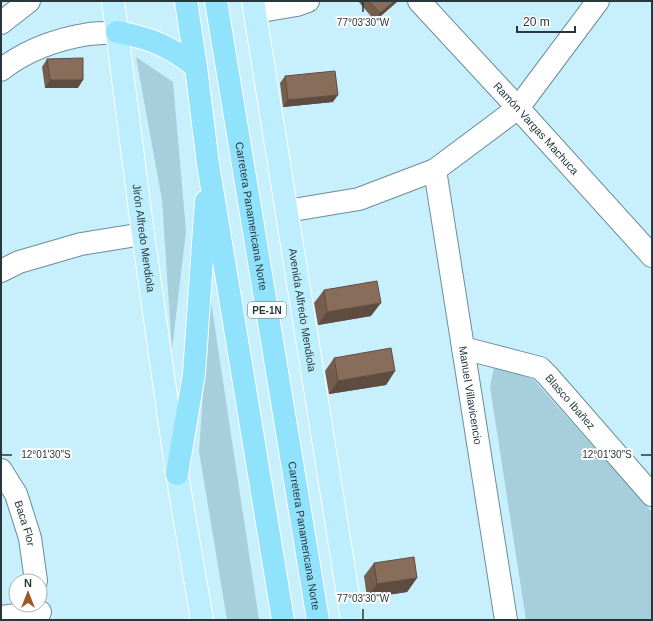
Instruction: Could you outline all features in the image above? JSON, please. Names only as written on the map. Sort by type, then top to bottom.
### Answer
[{"type":"highway","name":"PE-1N","points":[[186,1],[208,164],[283,620]]},
{"type":"highway","name":"Carretera Panamericana Norte","points":[[216,1],[318,620]]},
{"type":"highway","points":[[117,32],[135,35],[154,41],[182,56],[196,67]]},
{"type":"highway","points":[[177,474],[194,374],[208,164]]},
{"type":"main road","name":"Jirón Alfredo Mendiola","points":[[113,1],[143,234],[177,474]]},
{"type":"main road","name":"Avenida Alfredo Mendiola","points":[[254,7],[352,620]]},
{"type":"main road","points":[[177,474],[202,620]]},
{"type":"street","points":[[1,23],[29,1]]},
{"type":"street","points":[[254,7],[297,5],[308,1]]},
{"type":"street","name":"Ramón Vargas Machuca","points":[[419,1],[652,256]]},
{"type":"street","points":[[287,211],[359,199],[435,170],[518,108],[598,1]]},
{"type":"street","points":[[1,70],[30,52],[50,44],[73,37],[117,32]]},
{"type":"street","name":"Manuel Villavicencio","points":[[435,170],[506,620]]},
{"type":"street","points":[[1,272],[19,262],[81,244],[143,234]]},
{"type":"street","name":"Blasco Ibañez","points":[[463,348],[540,368],[554,382],[652,495]]},
{"type":"street","name":"Baca Flor","points":[[1,470],[16,494],[21,509],[30,538],[35,573]]},
{"type":"street","points":[[1,617],[32,613]]},
{"type":"shaded area","points":[[136,57],[173,82],[186,231],[172,350],[162,200]]},
{"type":"shaded area","points":[[210,295],[259,620],[227,620],[199,451]]},
{"type":"shaded area","points":[[495,362],[533,379],[652,512],[652,620],[526,620],[490,387]]},
{"type":"building","points":[[369,1],[395,1],[380,13]]},
{"type":"building","points":[[83,58],[83,80],[50,80],[47,59]]},
{"type":"building","points":[[335,71],[338,95],[288,100],[285,76]]},
{"type":"building","points":[[377,281],[381,303],[327,312],[324,290]]},
{"type":"building","points":[[391,348],[395,371],[338,381],[334,358]]},
{"type":"building","points":[[414,557],[417,578],[377,584],[374,563]]}]
